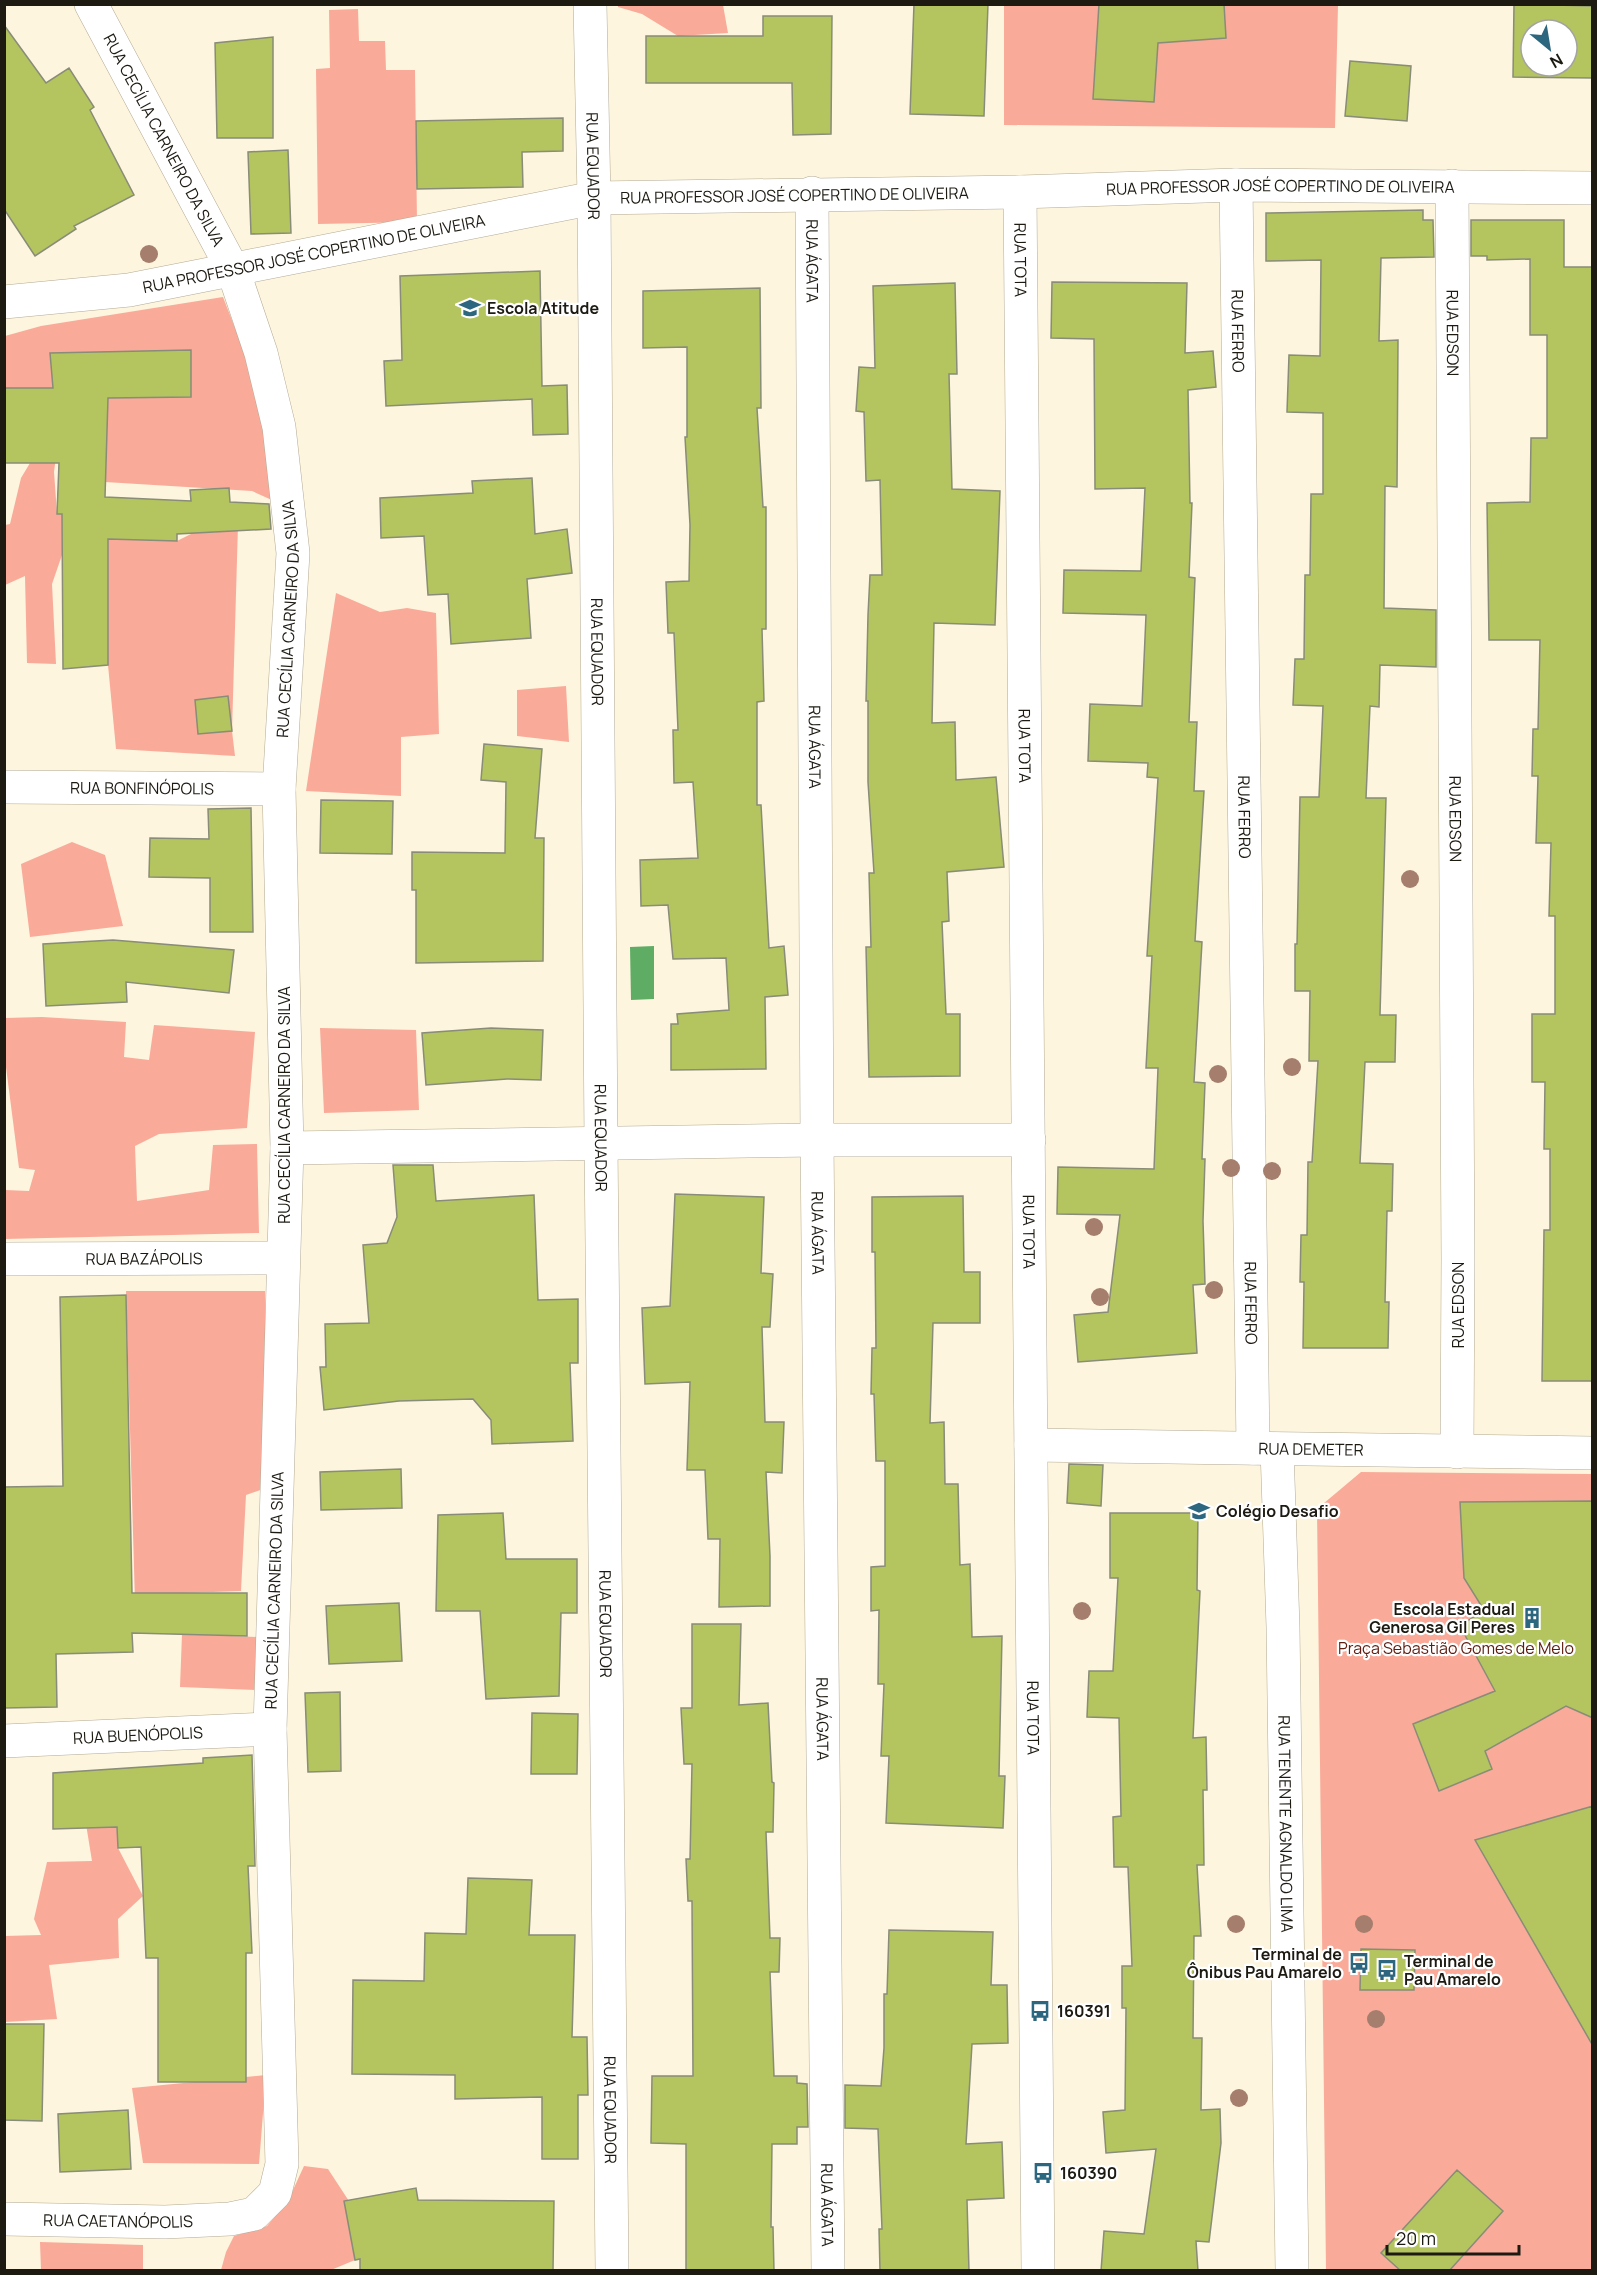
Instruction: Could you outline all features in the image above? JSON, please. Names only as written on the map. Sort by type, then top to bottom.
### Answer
[{"type":"street","name":"RUA CECÍLIA CARNEIRO DA SILVA","points":[[91,4],[233,270],[261,353],[279,427],[293,554],[279,789],[287,1148],[270,1729],[282,2164],[275,2193],[254,2214],[230,2219]]},
{"type":"street","name":"RUA EQUADOR","points":[[590,4],[594,198],[612,2271]]},
{"type":"street","name":"RUA PROFESSOR JOSÉ COPERTINO DE OLIVEIRA","points":[[4,302],[129,290],[594,198],[812,193],[1020,192],[1236,184],[1593,188]]},
{"type":"street","name":"RUA FERRO","points":[[1236,184],[1265,1449]]},
{"type":"street","name":"RUA EDSON","points":[[1452,186],[1458,1246],[1457,1452]]},
{"type":"street","name":"RUA TOTA","points":[[1020,192],[1038,2271]]},
{"type":"street","name":"RUA ÁGATA","points":[[812,193],[817,1140],[828,2271]]},
{"type":"street","name":"RUA BONFINÓPOLIS","points":[[4,787],[279,789]]},
{"type":"street","points":[[287,1148],[817,1140],[1029,1140]]},
{"type":"street","name":"RUA BAZÁPOLIS","points":[[4,1259],[283,1258]]},
{"type":"street","name":"RUA DEMETER","points":[[1031,1445],[1593,1453]]},
{"type":"street","name":"RUA TENENTE AGNALDO LIMA","points":[[1265,1449],[1283,1627],[1292,2271]]},
{"type":"street","name":"RUA BUENÓPOLIS","points":[[4,1741],[270,1729]]},
{"type":"street","name":"RUA CAETANÓPOLIS","points":[[4,2219],[165,2222],[230,2219]]},
{"type":"green space","points":[[618,4],[723,5],[728,33],[678,36],[642,14],[618,7]]},
{"type":"green space","points":[[1004,5],[1338,5],[1335,128],[1004,125]]},
{"type":"green space","points":[[358,9],[359,41],[385,41],[386,70],[415,70],[417,222],[318,224],[316,69],[330,68],[329,10]]},
{"type":"green space","points":[[223,297],[258,388],[274,501],[252,491],[105,482],[60,425],[54,472],[57,513],[118,515],[177,541],[193,533],[232,531],[238,525],[232,731],[235,756],[116,749],[108,665],[108,555],[62,555],[52,584],[56,664],[27,663],[25,576],[5,585],[5,525],[10,524],[21,478],[30,463],[30,388],[5,388],[5,336],[41,326]]},
{"type":"green space","points":[[336,593],[380,612],[407,608],[436,613],[439,734],[401,737],[401,796],[306,791]]},
{"type":"green space","points":[[566,686],[569,742],[517,736],[517,690]]},
{"type":"green space","points":[[72,842],[105,855],[123,926],[30,937],[21,864]]},
{"type":"green space","points":[[42,1017],[126,1022],[124,1057],[149,1060],[154,1025],[255,1032],[247,1128],[159,1134],[135,1146],[137,1201],[209,1190],[213,1145],[257,1144],[259,1233],[5,1239],[5,1190],[29,1191],[35,1170],[19,1168],[5,1067],[5,1018]]},
{"type":"green space","points":[[320,1028],[416,1030],[419,1110],[324,1113]]},
{"type":"green space","points":[[126,1291],[265,1291],[269,1487],[246,1495],[241,1591],[184,1593],[135,1602]]},
{"type":"green space","name":"Praça Sebastião Gomes de Melo","points":[[1361,1472],[1592,1474],[1592,2270],[1326,2270],[1317,1509]]},
{"type":"green space","points":[[182,1634],[259,1637],[257,1690],[180,1687]]},
{"type":"green space","points":[[117,1813],[118,1848],[143,1896],[118,1919],[119,1958],[49,1965],[57,2019],[5,2022],[5,1936],[41,1935],[34,1919],[47,1862],[92,1861],[85,1818]]},
{"type":"green space","points":[[266,2075],[259,2164],[143,2163],[132,2088]]},
{"type":"green space","points":[[304,2166],[328,2169],[362,2221],[355,2260],[331,2270],[221,2270],[234,2236],[267,2226],[288,2201]]},
{"type":"green space","points":[[40,2242],[143,2245],[143,2270],[41,2270]]},
{"type":"shaded area","points":[[654,946],[654,999],[631,1000],[630,947]]},
{"type":"building","points":[[914,4],[988,4],[984,116],[910,114]]},
{"type":"building","points":[[1099,4],[1224,4],[1226,38],[1158,43],[1154,102],[1093,99]]},
{"type":"building","points":[[1514,4],[1593,6],[1593,78],[1579,78],[1579,18],[1519,18],[1519,77],[1513,77]]},
{"type":"building","points":[[763,16],[832,16],[831,134],[793,135],[792,83],[646,83],[646,36],[763,36]]},
{"type":"building","points":[[4,25],[46,83],[69,68],[94,107],[90,110],[134,195],[74,226],[76,229],[35,256],[4,209]]},
{"type":"building","points":[[273,37],[273,138],[217,138],[215,43]]},
{"type":"building","points":[[1350,61],[1411,66],[1407,121],[1345,116]]},
{"type":"building","points":[[563,118],[563,151],[522,152],[523,187],[417,189],[416,121]]},
{"type":"building","points":[[288,150],[291,233],[251,234],[248,152]]},
{"type":"building","points":[[1423,210],[1423,220],[1433,220],[1434,257],[1381,258],[1379,341],[1398,340],[1397,487],[1385,486],[1384,608],[1436,610],[1436,667],[1380,665],[1379,707],[1370,706],[1366,798],[1386,798],[1380,1015],[1396,1015],[1395,1062],[1365,1062],[1360,1163],[1393,1164],[1392,1211],[1387,1211],[1385,1302],[1389,1302],[1388,1348],[1303,1348],[1304,1282],[1300,1282],[1301,1235],[1307,1235],[1308,1162],[1312,1162],[1318,1061],[1309,1061],[1310,991],[1295,991],[1295,944],[1297,944],[1300,797],[1319,797],[1323,706],[1293,705],[1295,659],[1304,659],[1305,575],[1310,575],[1311,494],[1323,494],[1323,413],[1287,412],[1289,355],[1320,356],[1321,260],[1266,261],[1266,213]]},
{"type":"building","points":[[1471,220],[1564,220],[1564,267],[1593,267],[1593,1381],[1542,1381],[1544,1230],[1550,1230],[1550,1149],[1544,1149],[1545,1082],[1532,1082],[1532,1014],[1555,1014],[1555,916],[1549,916],[1551,843],[1536,843],[1538,776],[1532,776],[1533,729],[1538,729],[1540,640],[1489,640],[1487,503],[1530,502],[1531,438],[1547,438],[1547,335],[1530,335],[1530,259],[1487,260],[1487,256],[1471,256]]},
{"type":"building","points":[[540,271],[542,386],[567,385],[568,434],[533,435],[532,399],[386,406],[384,361],[402,360],[400,276]]},
{"type":"building","points":[[1052,282],[1187,283],[1185,353],[1213,351],[1216,387],[1188,390],[1190,503],[1192,503],[1189,577],[1195,578],[1189,722],[1197,722],[1194,791],[1204,791],[1195,941],[1202,942],[1194,1082],[1205,1083],[1202,1159],[1205,1159],[1203,1221],[1205,1284],[1193,1285],[1197,1353],[1078,1362],[1074,1315],[1108,1312],[1120,1215],[1057,1214],[1058,1167],[1154,1169],[1158,1068],[1146,1068],[1152,956],[1147,956],[1158,778],[1147,777],[1148,763],[1088,761],[1090,704],[1142,706],[1146,615],[1063,613],[1064,570],[1141,571],[1145,488],[1095,489],[1094,339],[1051,338]]},
{"type":"building","points":[[955,283],[957,374],[949,374],[952,489],[1000,491],[995,625],[934,623],[932,723],[955,722],[956,780],[996,777],[1004,867],[947,872],[949,921],[942,922],[946,1014],[960,1014],[960,1076],[869,1077],[866,947],[871,947],[869,873],[874,873],[868,782],[868,701],[866,701],[868,615],[870,575],[882,575],[880,480],[866,481],[864,412],[856,411],[859,367],[875,368],[873,286]]},
{"type":"building","points":[[760,288],[761,408],[757,408],[763,507],[766,507],[766,629],[762,629],[764,701],[757,702],[757,805],[761,805],[769,948],[784,946],[788,995],[765,997],[766,1069],[671,1070],[671,1024],[678,1024],[677,1014],[729,1010],[726,958],[673,959],[668,905],[641,906],[640,860],[698,858],[693,782],[674,783],[673,730],[678,730],[674,633],[668,633],[666,582],[689,581],[690,525],[685,437],[687,437],[687,347],[643,348],[643,291]]},
{"type":"building","points":[[191,350],[191,397],[108,398],[105,497],[191,501],[190,490],[229,488],[230,502],[269,504],[271,529],[177,534],[177,541],[108,539],[108,665],[63,669],[62,514],[57,514],[59,463],[4,463],[4,388],[53,388],[50,353]]},
{"type":"building","points":[[532,478],[535,534],[567,529],[572,573],[527,579],[531,638],[451,644],[448,594],[428,595],[424,536],[381,538],[380,498],[473,493],[472,481]]},
{"type":"building","points":[[228,696],[232,731],[198,734],[195,700]]},
{"type":"building","points":[[484,744],[542,749],[535,838],[544,838],[543,961],[416,963],[416,890],[412,890],[412,852],[505,853],[506,782],[481,780]]},
{"type":"building","points":[[321,800],[393,801],[392,854],[320,853]]},
{"type":"building","points":[[251,808],[253,932],[210,932],[210,878],[149,877],[150,838],[209,839],[208,809]]},
{"type":"building","points":[[113,940],[234,950],[229,993],[126,982],[127,1002],[46,1006],[43,944]]},
{"type":"building","points":[[491,1028],[543,1030],[541,1080],[507,1079],[426,1085],[422,1033]]},
{"type":"building","points":[[393,1165],[433,1165],[436,1201],[534,1195],[538,1300],[578,1299],[578,1363],[570,1363],[573,1441],[492,1444],[491,1420],[473,1399],[399,1401],[324,1410],[320,1367],[326,1367],[325,1324],[369,1323],[363,1245],[387,1243],[397,1217]]},
{"type":"building","points":[[675,1194],[764,1197],[761,1273],[773,1274],[770,1327],[762,1327],[765,1422],[784,1422],[782,1473],[766,1472],[770,1606],[719,1607],[720,1539],[708,1539],[705,1470],[687,1470],[690,1382],[645,1384],[642,1308],[670,1306]]},
{"type":"building","points":[[963,1196],[964,1272],[980,1272],[980,1323],[933,1323],[930,1423],[944,1422],[945,1484],[958,1484],[960,1565],[970,1564],[972,1637],[1002,1636],[999,1776],[1005,1776],[1003,1828],[886,1823],[889,1756],[881,1756],[884,1684],[878,1684],[879,1610],[871,1611],[871,1567],[885,1566],[885,1461],[876,1461],[874,1394],[871,1394],[872,1348],[876,1348],[872,1197]]},
{"type":"building","points":[[126,1295],[132,1593],[247,1593],[247,1636],[132,1633],[133,1652],[56,1654],[57,1707],[4,1708],[4,1487],[63,1486],[60,1297]]},
{"type":"building","points":[[1069,1464],[1103,1465],[1101,1506],[1067,1503]]},
{"type":"building","points":[[401,1469],[402,1508],[321,1510],[320,1472]]},
{"type":"building","name":"Escola Estadual Generosa Gil Peres","points":[[1593,1501],[1593,1718],[1566,1706],[1485,1751],[1492,1769],[1439,1791],[1413,1724],[1495,1691],[1460,1626],[1484,1610],[1464,1578],[1460,1502]]},
{"type":"building","points":[[503,1513],[506,1559],[577,1559],[577,1613],[561,1613],[559,1696],[486,1699],[480,1611],[436,1611],[438,1515]]},
{"type":"building","points":[[1110,1513],[1198,1513],[1197,1590],[1200,1591],[1193,1738],[1206,1737],[1207,1790],[1203,1790],[1204,1865],[1197,1865],[1201,1936],[1194,1936],[1193,2038],[1202,2038],[1201,2110],[1220,2109],[1221,2143],[1209,2242],[1196,2241],[1198,2271],[1101,2271],[1104,2231],[1144,2234],[1156,2149],[1106,2153],[1103,2112],[1125,2110],[1126,2008],[1122,2008],[1122,1966],[1132,1966],[1128,1867],[1114,1867],[1113,1817],[1121,1816],[1119,1718],[1087,1717],[1089,1671],[1113,1671],[1118,1578],[1110,1578]]},
{"type":"building","points":[[399,1603],[402,1661],[329,1664],[326,1606]]},
{"type":"building","points":[[692,1624],[741,1624],[739,1705],[768,1703],[772,1782],[774,1783],[773,1832],[766,1832],[770,1938],[780,1938],[779,1972],[770,1972],[774,2076],[797,2076],[797,2083],[807,2084],[808,2127],[797,2127],[797,2144],[772,2144],[771,2227],[773,2227],[774,2271],[686,2271],[686,2144],[651,2143],[652,2076],[693,2076],[692,1901],[688,1901],[686,1859],[690,1859],[692,1764],[684,1764],[681,1708],[692,1708]]},
{"type":"building","points":[[340,1692],[341,1771],[308,1772],[305,1693]]},
{"type":"building","points":[[532,1713],[578,1714],[577,1774],[531,1774]]},
{"type":"building","points":[[252,1755],[255,1866],[248,1866],[252,1953],[246,1953],[246,2082],[158,2082],[158,1958],[146,1958],[141,1847],[118,1848],[117,1827],[53,1829],[53,1773],[203,1763],[203,1758]]},
{"type":"building","points":[[1593,1806],[1593,2046],[1475,1840]]},
{"type":"building","points":[[468,1878],[532,1880],[529,1935],[575,1935],[572,2037],[587,2037],[588,2095],[578,2095],[578,2159],[542,2159],[542,2097],[455,2099],[455,2075],[352,2074],[353,1980],[424,1981],[425,1933],[466,1934]]},
{"type":"building","points":[[889,1930],[993,1932],[991,1985],[1007,1985],[1008,2043],[972,2044],[966,2144],[1002,2142],[1004,2198],[967,2200],[969,2271],[880,2271],[879,2229],[882,2229],[878,2129],[845,2128],[845,2085],[881,2086]]},
{"type":"building","name":"Terminal de Pau Amarelo","points":[[1361,1949],[1415,1950],[1414,1990],[1360,1990]]},
{"type":"building","points":[[4,2024],[44,2024],[42,2121],[4,2120]]},
{"type":"building","points":[[128,2110],[131,2169],[60,2172],[58,2114]]},
{"type":"building","points":[[1457,2170],[1503,2211],[1449,2271],[1401,2271],[1381,2253]]},
{"type":"building","points":[[416,2188],[418,2200],[554,2201],[553,2271],[360,2271],[360,2259],[355,2260],[344,2201]]},
{"type":"place","name":"Escola Atitude","points":[[470,308]]},
{"type":"place","name":"Colégio Desafio","points":[[1199,1511]]},
{"type":"place","name":"Escola Estadual Generosa Gil Peres","points":[[1532,1618]]},
{"type":"place","name":"Terminal de Ônibus Pau Amarelo","points":[[1359,1963]]},
{"type":"place","name":"Terminal de Pau Amarelo","points":[[1387,1970]]},
{"type":"place","name":"160391","points":[[1040,2011]]},
{"type":"place","name":"160390","points":[[1043,2173]]}]
